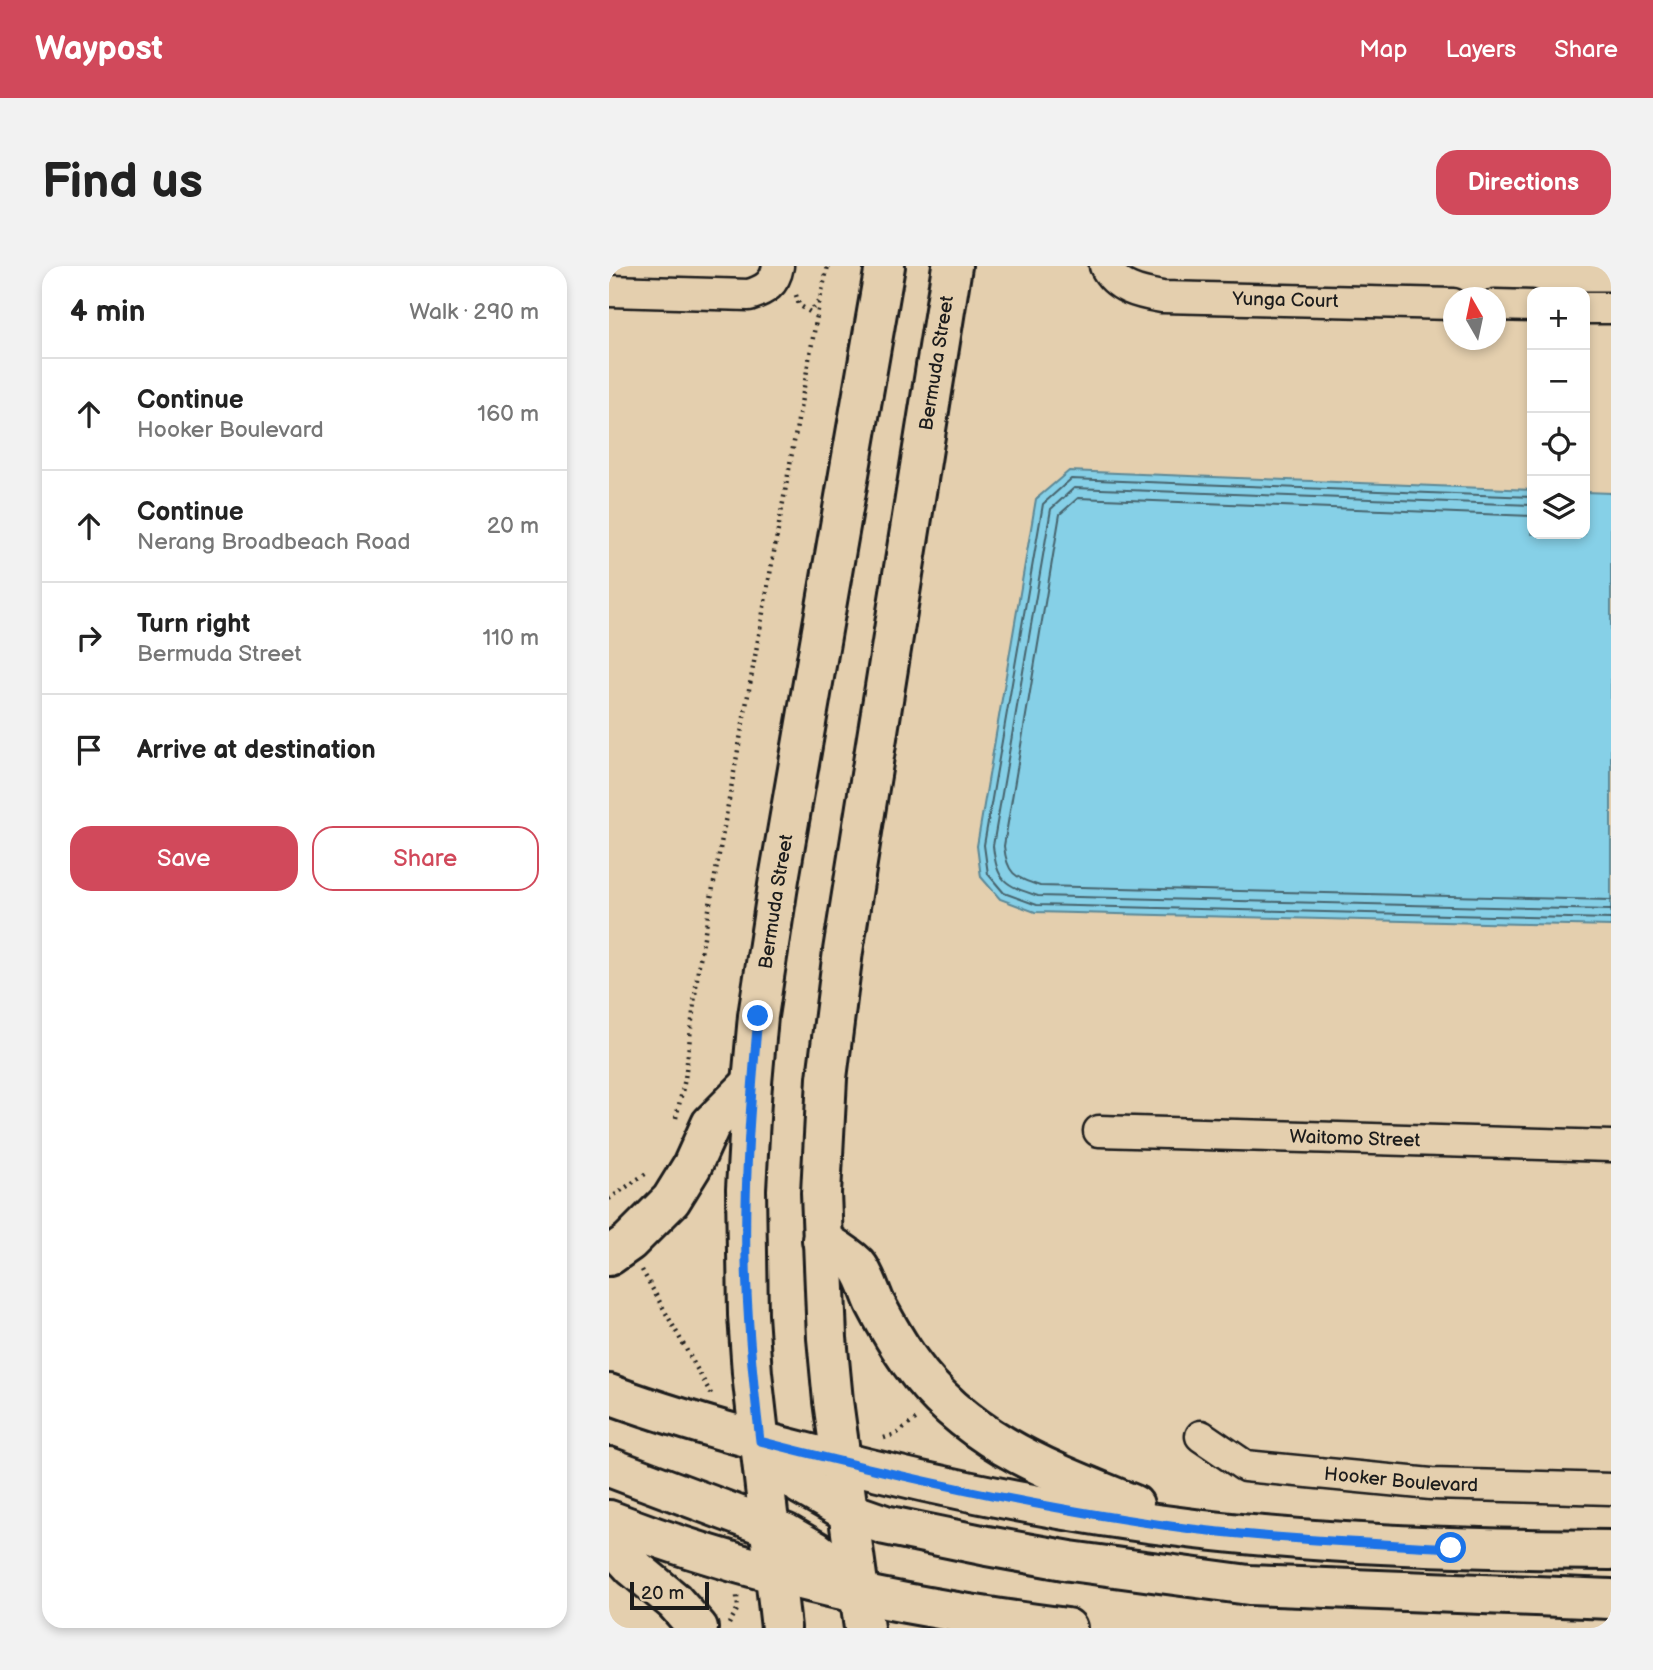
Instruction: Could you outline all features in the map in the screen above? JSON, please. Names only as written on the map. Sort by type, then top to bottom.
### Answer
[{"type":"main road","name":"Bermuda Street","points":[[782,1628],[752,1373],[746,1261],[746,1189],[752,1083],[758,1016],[779,879],[885,266]]},
{"type":"main road","name":"Bermuda Street","points":[[861,1602],[830,1376],[822,1240],[824,1128],[832,1027],[952,266]]},
{"type":"main road","points":[[625,1262],[629,1242],[671,1200],[692,1166],[711,1124],[752,1083]]},
{"type":"main road","points":[[822,1240],[858,1265],[889,1331],[910,1362],[935,1395],[969,1425],[1007,1450],[1061,1476],[1192,1529]]},
{"type":"main road","points":[[609,1394],[760,1442],[842,1463],[1020,1502],[1192,1529],[1320,1541],[1451,1548],[1611,1550]]},
{"type":"main road","points":[[760,1442],[801,1485],[848,1512],[893,1527],[987,1546],[1070,1561],[1223,1582],[1310,1589],[1611,1599]]},
{"type":"main road","points":[[609,1467],[770,1527],[800,1541],[861,1602]]},
{"type":"main road","points":[[609,1520],[659,1539],[861,1602],[920,1607],[1067,1628]]},
{"type":"main road","points":[[609,1541],[633,1567],[674,1601],[698,1628]]},
{"type":"street","points":[[609,291],[749,295],[765,290],[776,276],[786,275]]},
{"type":"street","name":"Yunga Court","points":[[1113,275],[1140,293],[1162,297],[1443,304]]},
{"type":"street","points":[[1506,306],[1527,306]]},
{"type":"street","points":[[1590,308],[1611,308]]},
{"type":"street","name":"Waitomo Street","points":[[1099,1131],[1611,1146]]},
{"type":"street","name":"Hooker Boulevard","points":[[1201,1436],[1245,1465],[1431,1484],[1611,1489]]},
{"type":"path","points":[[673,1129],[685,1079],[698,970],[828,266]]},
{"type":"path","points":[[786,275],[799,305],[810,312],[820,299]]},
{"type":"path","points":[[609,1199],[647,1174],[652,1166]]},
{"type":"path","points":[[625,1262],[711,1393]]},
{"type":"path","points":[[880,1439],[896,1434],[928,1410]]},
{"type":"path","points":[[727,1628],[738,1608],[737,1593]]},
{"type":"water","points":[[1069,471],[1527,490],[1527,539],[1590,539],[1590,492],[1611,493],[1611,926],[1035,912],[1000,899],[981,877],[977,846],[1036,499]]},
{"type":"route","points":[[758,1016],[746,1189],[746,1261],[752,1373],[760,1441],[940,1486],[1100,1516],[1240,1534],[1451,1548]]}]
